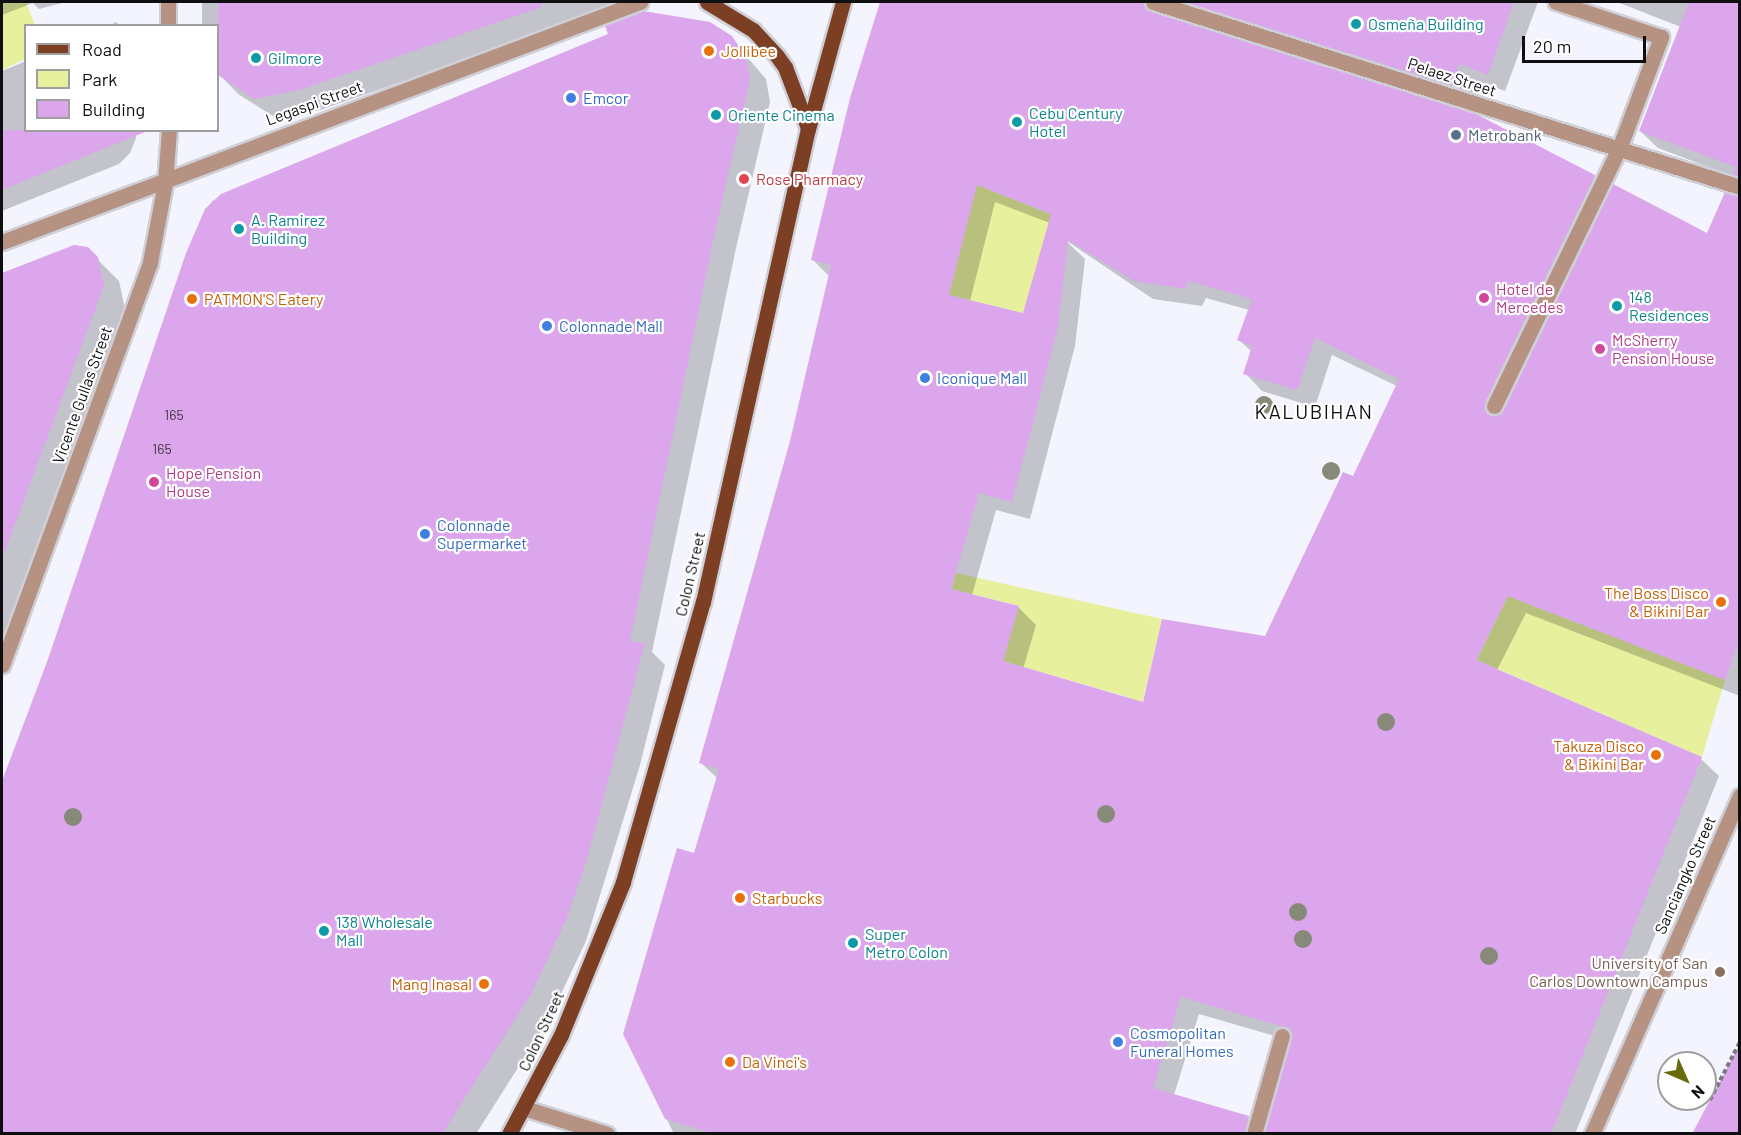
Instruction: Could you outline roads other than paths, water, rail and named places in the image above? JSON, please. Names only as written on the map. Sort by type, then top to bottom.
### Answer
[{"type":"main road","points":[[708,2],[753,30],[777,56],[800,102],[808,129]]},
{"type":"main road","name":"Colon Street","points":[[509,1134],[561,1035],[623,882],[703,602],[808,129],[843,2]]},
{"type":"street","points":[[168,2],[168,24]]},
{"type":"street","name":"Legaspi Street","points":[[2,242],[165,183],[241,150],[640,2]]},
{"type":"street","name":"Pelaez Street","points":[[1153,2],[1740,187]]},
{"type":"street","points":[[1494,406],[1619,149],[1661,37],[1556,2]]},
{"type":"street","name":"Vicente Gullas Street","points":[[2,665],[150,262],[165,183],[169,132]]},
{"type":"street","name":"Sanciangko Street","points":[[1592,1134],[1740,796]]},
{"type":"street","points":[[1254,1134],[1282,1036]]},
{"type":"street","points":[[524,1108],[607,1134]]},
{"type":"place","name":"Osmeña Building","points":[[1356,24]]},
{"type":"place","name":"Jollibee","points":[[709,51]]},
{"type":"place","name":"Gilmore","points":[[256,58]]},
{"type":"place","name":"Emcor","points":[[571,98]]},
{"type":"place","name":"Oriente Cinema","points":[[716,115]]},
{"type":"place","name":"Cebu Century Hotel","points":[[1017,122]]},
{"type":"place","name":"Metrobank","points":[[1456,135]]},
{"type":"place","name":"Rose Pharmacy","points":[[744,179]]},
{"type":"place","name":"A. Ramirez Building","points":[[239,229]]},
{"type":"place","name":"Hotel de Mercedes","points":[[1484,298]]},
{"type":"place","name":"PATMON'S Eatery","points":[[192,299]]},
{"type":"place","name":"148 Residences","points":[[1617,306]]},
{"type":"place","name":"Colonnade Mall","points":[[547,326]]},
{"type":"place","name":"McSherry Pension House","points":[[1600,349]]},
{"type":"place","name":"Iconique Mall","points":[[925,378]]},
{"type":"place","name":"Hope Pension House","points":[[154,482]]},
{"type":"place","name":"Colonnade Supermarket","points":[[425,534]]},
{"type":"place","name":"The Boss Disco & Bikini Bar","points":[[1721,602]]},
{"type":"place","name":"Takuza Disco & Bikini Bar","points":[[1656,755]]},
{"type":"place","name":"Starbucks","points":[[740,898]]},
{"type":"place","name":"138 Wholesale Mall","points":[[324,931]]},
{"type":"place","name":"Super Metro Colon","points":[[853,943]]},
{"type":"place","name":"University of San Carlos Downtown Campus","points":[[1720,972]]},
{"type":"place","name":"Mang Inasal","points":[[484,984]]},
{"type":"place","name":"Cosmopolitan Funeral Homes","points":[[1118,1042]]},
{"type":"place","name":"Da Vinci's","points":[[730,1062]]},
{"type":"district","name":"KALUBIHAN","points":[[1314,411]]}]
